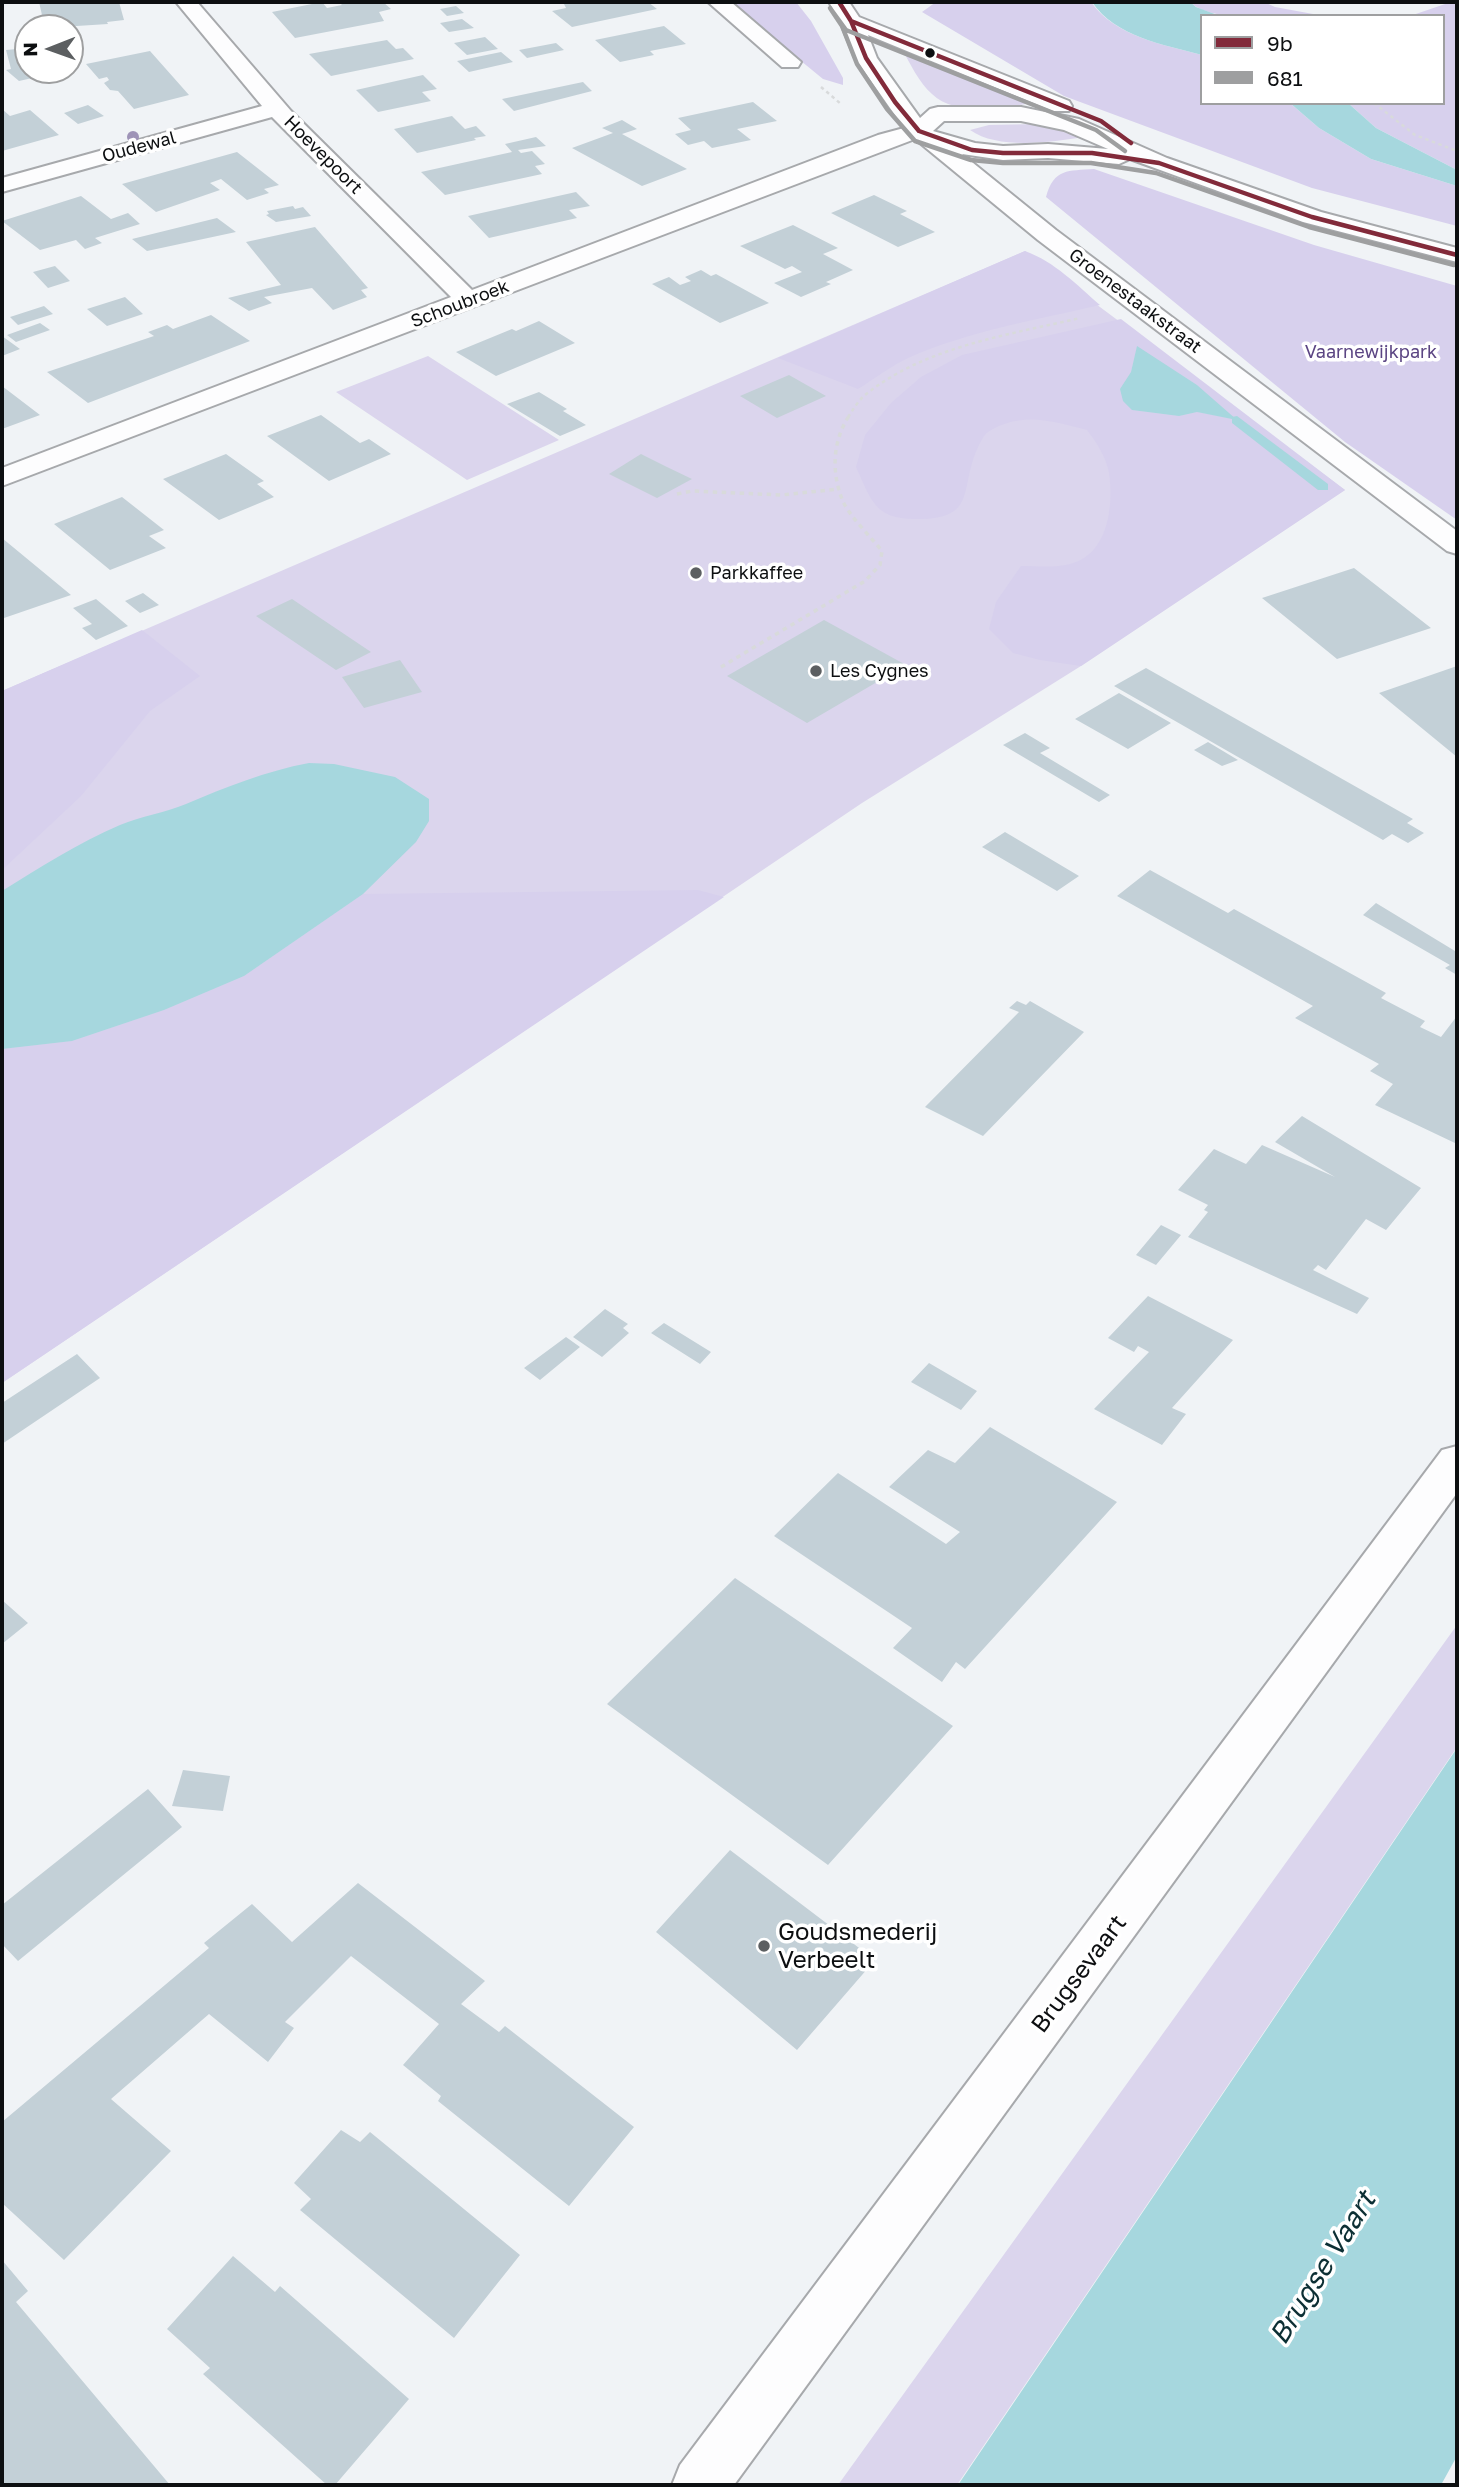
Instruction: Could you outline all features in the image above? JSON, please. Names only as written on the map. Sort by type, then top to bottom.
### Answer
[{"type":"street","name":"Hoevepoort","points":[[186,2],[277,109],[469,301]]},
{"type":"street","points":[[718,2],[790,62]]},
{"type":"street","name":"Groenestaakstraat","points":[[839,2],[852,21],[866,58],[895,102],[919,131],[1047,235],[1457,545]]},
{"type":"street","points":[[852,21],[1101,121],[1159,163]]},
{"type":"street","name":"Oudewal","points":[[2,185],[277,109]]},
{"type":"street","name":"Schoubroek","points":[[2,478],[886,140],[919,131],[938,114],[1021,114],[1071,124],[1159,163]]},
{"type":"street","points":[[919,131],[972,150],[1003,153],[1092,153],[1159,163],[1312,217],[1457,255]]},
{"type":"street","name":"Brugsevaart","points":[[700,2485],[1457,1462]]},
{"type":"path","points":[[790,62],[886,140]]},
{"type":"path","points":[[1377,105],[1415,135],[1457,151]]},
{"type":"path","points":[[721,667],[865,581],[880,565],[882,551],[842,501],[834,468],[839,431],[862,397],[906,368],[982,341],[1139,304]]},
{"type":"path","points":[[677,494],[692,491],[781,495],[839,489]]},
{"type":"shaded area","points":[[902,49],[1037,102],[983,109],[955,106],[942,101],[923,84]]},
{"type":"shaded area","points":[[1039,124],[1084,137],[1025,143],[995,140],[970,130],[989,125]]},
{"type":"shaded area","points":[[1025,251],[1345,490],[1081,666],[862,803],[2,1383],[2,691]]},
{"type":"shaded area","points":[[428,356],[559,440],[467,480],[336,392]]},
{"type":"shaded area","points":[[1457,1625],[1457,1747],[957,2485],[838,2485]]},
{"type":"green space","points":[[729,2],[796,2],[811,21],[843,78],[843,85],[823,79]]},
{"type":"green space","points":[[936,2],[1091,2],[1113,24],[1141,38],[1200,54],[1200,105],[1292,105],[1319,128],[1371,159],[1457,186],[1457,226],[1312,188],[1064,96],[922,12]]},
{"type":"green space","points":[[1190,2],[1264,2],[1275,7],[1313,14],[1216,14]]},
{"type":"green space","points":[[1457,2],[1457,170],[1376,128],[1350,105],[1445,105],[1445,14],[1416,14]]},
{"type":"green space","name":"Vaarnewijkpark","points":[[1094,169],[1314,245],[1457,286],[1457,520],[1345,442],[1046,197],[1053,181],[1063,173]]},
{"type":"green space","points":[[1025,251],[1056,268],[1100,305],[955,340],[902,361],[858,389],[778,358]]},
{"type":"green space","points":[[1121,319],[1345,490],[1081,666],[1013,653],[989,629],[996,602],[1021,566],[1070,564],[1093,551],[1106,528],[1109,514],[1109,473],[1101,450],[1087,430],[1037,420],[1013,422],[988,432],[984,437],[973,460],[964,498],[949,514],[915,519],[901,518],[882,511],[870,498],[856,467],[865,435],[891,403],[921,377],[962,355]],"holes":[[[1137,347],[1197,385],[1235,419],[1197,412],[1179,416],[1132,410],[1120,389],[1131,372]]]},
{"type":"green space","points":[[142,630],[200,676],[150,711],[81,796],[2,870],[2,691]]},
{"type":"green space","points":[[698,890],[724,897],[2,1383],[2,1049],[72,1041],[164,1010],[244,976],[363,894]]},
{"type":"water","points":[[1092,2],[1190,2],[1215,14],[1200,14],[1200,54],[1141,38],[1114,24]]},
{"type":"water","points":[[1292,105],[1350,105],[1376,128],[1457,170],[1457,186],[1371,159],[1319,128]]},
{"type":"water","points":[[1137,346],[1197,385],[1237,420],[1197,412],[1179,416],[1132,410],[1123,401],[1120,389],[1131,372]]},
{"type":"water","points":[[309,763],[334,764],[395,777],[429,799],[429,821],[416,842],[363,894],[244,976],[164,1010],[72,1041],[2,1049],[2,891],[74,847],[120,825],[178,807],[262,775]]},
{"type":"water","name":"Brugse Vaart","points":[[1457,1748],[1457,2456],[1441,2485],[958,2485]]},
{"type":"building","points":[[39,2],[119,2],[124,20],[84,26],[84,14],[42,14]]},
{"type":"building","points":[[322,2],[327,8],[342,5],[339,2],[383,2],[391,9],[379,12],[384,21],[295,38],[272,12]]},
{"type":"building","points":[[648,2],[657,9],[572,27],[552,11],[566,8],[564,4]]},
{"type":"building","points":[[456,6],[464,13],[447,16],[440,9]]},
{"type":"building","points":[[462,19],[474,28],[449,32],[440,23]]},
{"type":"building","points":[[664,26],[686,44],[650,51],[654,55],[620,62],[595,40]]},
{"type":"building","points":[[485,37],[498,49],[467,55],[454,43]]},
{"type":"building","points":[[387,40],[396,49],[403,48],[414,59],[331,76],[309,54]]},
{"type":"building","points":[[556,43],[564,50],[527,58],[519,50]]},
{"type":"building","points":[[14,49],[14,77],[6,70],[11,69],[6,50]]},
{"type":"building","points":[[150,51],[189,95],[134,109],[118,91],[110,90],[104,83],[109,80],[107,77],[99,79],[86,64]]},
{"type":"building","points":[[501,52],[513,62],[469,72],[457,61]]},
{"type":"building","points":[[423,75],[437,89],[422,92],[431,101],[378,112],[356,90]]},
{"type":"building","points":[[583,82],[592,91],[514,111],[502,99]]},
{"type":"building","points":[[753,102],[777,121],[737,129],[751,140],[712,148],[704,141],[688,145],[675,134],[691,130],[678,118]]},
{"type":"building","points":[[88,105],[104,116],[78,124],[64,113]]},
{"type":"building","points":[[2,109],[10,116],[30,110],[59,135],[2,151]]},
{"type":"building","points":[[452,116],[465,129],[476,126],[486,136],[417,153],[394,129]]},
{"type":"building","points":[[622,120],[637,129],[622,134],[687,169],[642,186],[572,148],[613,133],[602,128]]},
{"type":"building","points":[[536,137],[546,146],[518,150],[521,153],[532,151],[545,164],[535,166],[542,174],[445,195],[421,172],[512,152],[505,144]]},
{"type":"building","points":[[237,152],[279,185],[264,189],[269,193],[247,200],[221,179],[210,183],[220,190],[156,212],[122,184]]},
{"type":"building","points":[[576,192],[590,206],[569,210],[577,218],[489,238],[468,216]]},
{"type":"building","points":[[874,195],[907,211],[900,214],[935,232],[898,247],[831,213]]},
{"type":"building","points":[[81,196],[111,219],[128,213],[140,224],[95,238],[102,243],[85,249],[76,240],[40,250],[2,221]]},
{"type":"building","points":[[293,206],[295,209],[303,207],[311,216],[276,222],[266,215],[269,214],[267,211]]},
{"type":"building","points":[[217,218],[236,232],[147,251],[132,239]]},
{"type":"building","points":[[793,225],[838,248],[823,254],[853,270],[826,282],[831,284],[801,297],[774,283],[802,272],[792,266],[785,269],[740,246]]},
{"type":"building","points":[[315,227],[368,288],[361,290],[367,297],[333,310],[312,288],[264,297],[272,303],[249,311],[228,298],[281,285],[246,242]]},
{"type":"building","points":[[55,266],[70,281],[48,288],[33,272]]},
{"type":"building","points":[[701,270],[711,276],[716,274],[769,303],[720,323],[652,284],[669,277],[680,285],[691,281],[685,277]]},
{"type":"building","points":[[125,297],[143,314],[107,326],[87,309]]},
{"type":"building","points":[[44,306],[53,314],[18,325],[10,317]]},
{"type":"building","points":[[211,315],[250,341],[88,403],[47,372],[154,336],[148,332],[167,325],[173,329]]},
{"type":"building","points":[[539,321],[575,343],[496,376],[456,352],[512,329],[516,331]]},
{"type":"building","points":[[40,323],[50,330],[16,342],[7,335]]},
{"type":"building","points":[[2,336],[20,349],[2,356]]},
{"type":"building","points":[[789,375],[826,396],[777,418],[740,396]]},
{"type":"building","points":[[2,386],[40,415],[2,429]]},
{"type":"building","points":[[539,392],[567,409],[563,411],[586,425],[560,436],[507,404]]},
{"type":"building","points":[[321,415],[360,443],[369,439],[391,454],[329,481],[267,436]]},
{"type":"building","points":[[226,454],[264,481],[257,484],[274,497],[219,520],[163,479]]},
{"type":"building","points":[[641,454],[692,479],[657,498],[609,474]]},
{"type":"building","points":[[122,497],[164,530],[149,536],[166,548],[110,570],[54,524]]},
{"type":"building","points":[[2,538],[71,595],[4,618]]},
{"type":"building","points":[[1354,568],[1431,628],[1337,659],[1262,598]]},
{"type":"building","points":[[143,593],[159,605],[140,613],[125,601]]},
{"type":"building","points":[[96,599],[128,626],[96,640],[82,628],[92,624],[73,608]]},
{"type":"building","points":[[292,599],[371,652],[336,670],[256,616]]},
{"type":"building","name":"Les Cygnes","points":[[824,620],[906,665],[807,723],[727,676]]},
{"type":"building","points":[[400,660],[422,692],[364,708],[342,677]]},
{"type":"building","points":[[1457,666],[1457,757],[1379,693]]},
{"type":"building","points":[[1146,668],[1413,819],[1407,823],[1424,833],[1408,843],[1392,834],[1383,840],[1114,686]]},
{"type":"building","points":[[1119,693],[1171,723],[1128,749],[1075,719]]},
{"type":"building","points":[[1025,733],[1050,748],[1040,753],[1110,795],[1099,802],[1003,745]]},
{"type":"building","points":[[1208,742],[1238,760],[1222,766],[1194,750]]},
{"type":"building","points":[[1005,832],[1079,876],[1057,891],[982,847]]},
{"type":"building","points":[[1150,870],[1228,913],[1234,909],[1386,993],[1381,998],[1425,1021],[1420,1027],[1441,1037],[1457,1016],[1457,1144],[1375,1105],[1393,1084],[1370,1071],[1379,1064],[1295,1018],[1313,1006],[1117,896]]},
{"type":"building","points":[[1376,903],[1455,951],[1457,949],[1457,975],[1445,968],[1450,965],[1363,915]]},
{"type":"building","points":[[1017,1001],[1026,1005],[1030,1001],[1084,1032],[983,1136],[925,1107],[1019,1012],[1009,1008]]},
{"type":"building","points":[[1302,1116],[1421,1188],[1386,1230],[1366,1219],[1326,1270],[1318,1265],[1313,1270],[1369,1298],[1357,1314],[1188,1237],[1208,1212],[1204,1210],[1208,1205],[1178,1190],[1214,1149],[1246,1164],[1262,1145],[1335,1177],[1275,1142]]},
{"type":"building","points":[[1161,1225],[1181,1235],[1156,1265],[1136,1255]]},
{"type":"building","points":[[1148,1296],[1233,1340],[1172,1408],[1186,1414],[1162,1445],[1094,1409],[1149,1352],[1138,1346],[1134,1352],[1108,1338]]},
{"type":"building","points":[[605,1309],[628,1324],[623,1328],[629,1333],[602,1357],[573,1337]]},
{"type":"building","points":[[664,1323],[711,1352],[700,1364],[651,1333]]},
{"type":"building","points":[[566,1337],[580,1347],[540,1380],[524,1368]]},
{"type":"building","points":[[77,1354],[100,1378],[2,1444],[2,1403]]},
{"type":"building","points":[[929,1363],[977,1391],[961,1410],[911,1382]]},
{"type":"building","points":[[990,1427],[1117,1502],[965,1669],[956,1662],[942,1682],[893,1648],[912,1628],[774,1536],[838,1473],[946,1544],[960,1532],[889,1487],[928,1450],[955,1463]]},
{"type":"building","points":[[735,1578],[953,1726],[828,1865],[607,1704]]},
{"type":"building","points":[[2,1600],[28,1623],[2,1644]]},
{"type":"building","points":[[183,1770],[230,1776],[223,1811],[172,1806]]},
{"type":"building","points":[[148,1789],[182,1827],[18,1961],[2,1944],[2,1905]]},
{"type":"building","name":"Goudsmederij Verbeelt","points":[[730,1850],[875,1960],[797,2050],[656,1932]]},
{"type":"building","points":[[358,1883],[485,1981],[461,2004],[499,2032],[505,2026],[634,2127],[569,2206],[438,2101],[441,2096],[403,2065],[439,2024],[351,1956],[285,2022],[294,2028],[268,2062],[209,2014],[111,2099],[171,2151],[64,2260],[2,2203],[2,2122],[209,1948],[204,1943],[252,1904],[292,1942]]},
{"type":"building","points":[[341,2130],[360,2142],[370,2132],[520,2255],[454,2338],[300,2210],[311,2199],[294,2183]]},
{"type":"building","points":[[233,2256],[275,2292],[280,2286],[409,2399],[335,2485],[327,2485],[203,2374],[210,2368],[167,2329]]},
{"type":"building","points":[[2,2260],[28,2291],[16,2302],[170,2485],[2,2485]]},
{"type":"waterway","points":[[1237,420],[1323,487]]},
{"type":"transit line","name":"9b","points":[[839,2],[851,21],[866,58],[895,102],[919,131],[972,150],[1003,153],[1092,153],[1159,163],[1312,217],[1457,255]]},
{"type":"transit line","name":"9b","points":[[839,2],[851,21],[1101,121],[1131,143]]},
{"type":"transit line","name":"681","points":[[830,8],[842,26],[857,64],[887,109],[915,141],[971,160],[1003,163],[1091,163],[1156,173],[1309,227],[1454,265]]},
{"type":"transit line","name":"681","points":[[830,8],[846,30],[1096,130],[1125,151]]},
{"type":"place","name":"Parkkaffee","points":[[696,573]]},
{"type":"place","name":"Les Cygnes","points":[[816,671]]},
{"type":"place","name":"Goudsmederij Verbeelt","points":[[764,1946]]}]
